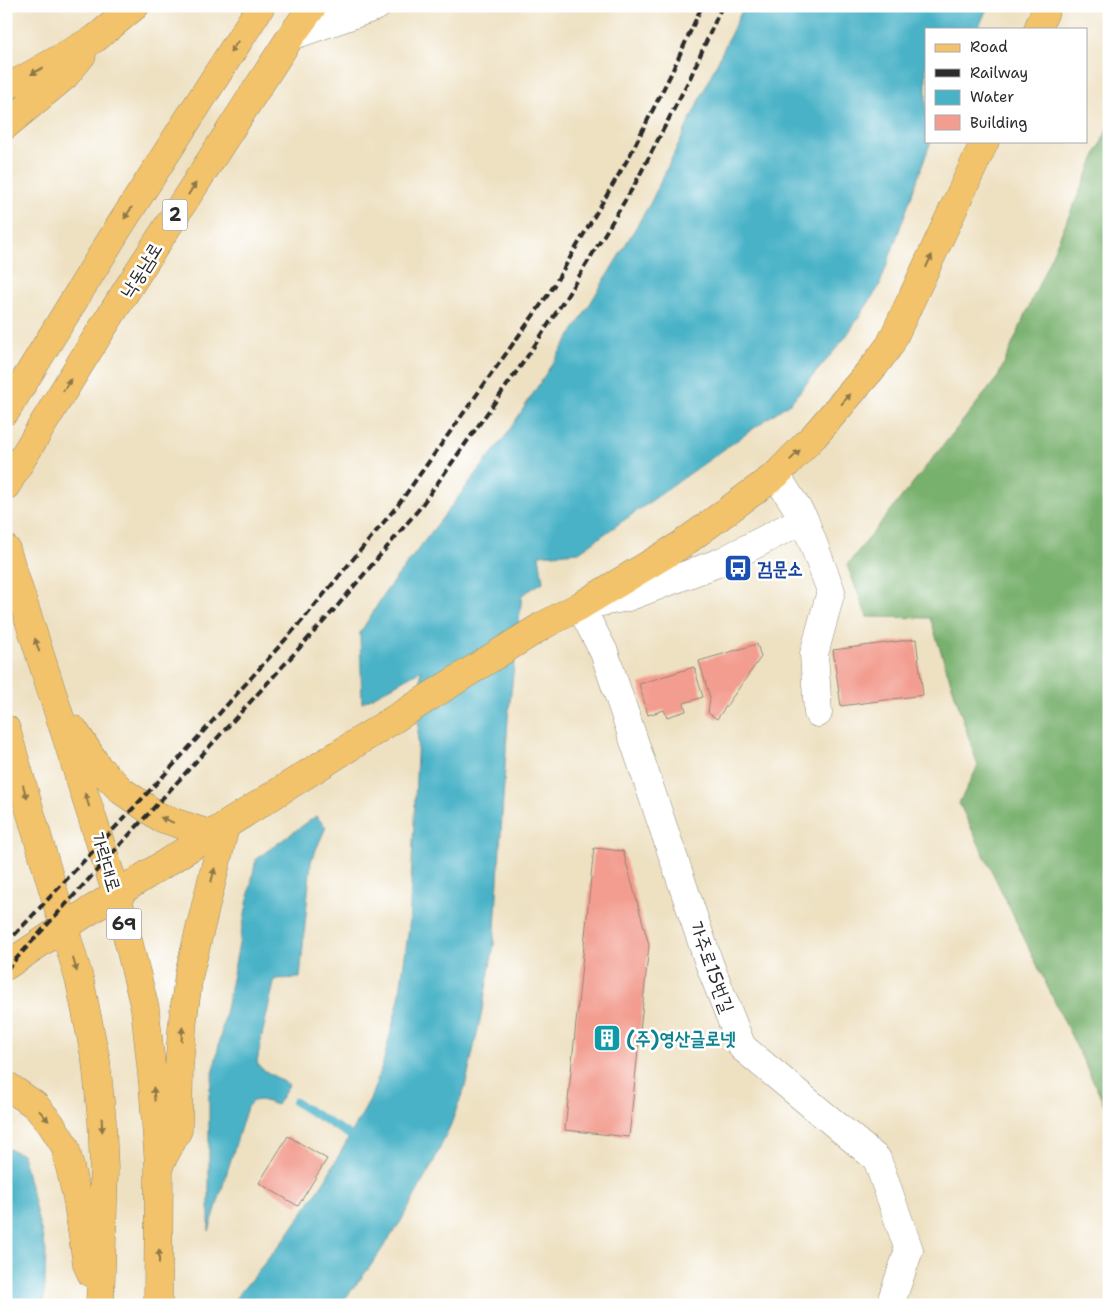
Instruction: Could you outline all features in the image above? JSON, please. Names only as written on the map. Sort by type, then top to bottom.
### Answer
[{"type":"main road","points":[[6,85],[20,81],[96,38],[135,6]]},
{"type":"main road","name":"2","points":[[6,411],[119,227],[262,6]]},
{"type":"main road","name":"낙동남로","points":[[6,486],[41,427],[165,232],[291,36],[313,6]]},
{"type":"main road","points":[[1038,28],[1048,6]]},
{"type":"main road","points":[[6,125],[64,76],[96,38]]},
{"type":"main road","points":[[6,966],[542,626],[580,606],[681,545],[776,475],[814,436],[857,387],[890,345],[985,142]]},
{"type":"main road","name":"가락대로","points":[[6,549],[117,895],[144,1009],[160,1165],[158,1305]]},
{"type":"main road","points":[[56,704],[98,767],[122,792],[160,818],[219,831]]},
{"type":"main road","points":[[6,729],[80,982],[96,1061],[102,1121],[104,1170],[100,1300]]},
{"type":"main road","points":[[160,1165],[178,1130],[180,1058],[189,974],[219,831]]},
{"type":"main road","points":[[6,1085],[35,1105],[51,1124],[65,1146],[77,1198],[87,1264],[100,1300]]},
{"type":"street","points":[[291,36],[377,6]]},
{"type":"street","points":[[776,475],[804,519],[831,591],[814,654],[818,713]]},
{"type":"street","points":[[580,606],[628,597],[723,561],[804,519]]},
{"type":"street","name":"가주로15번길","points":[[580,606],[604,652],[709,963],[742,1047],[877,1159],[909,1250],[890,1305]]},
{"type":"green space","points":[[1109,125],[1109,1103],[1105,1106],[959,803],[978,766],[930,618],[867,617],[847,565],[998,377]]},
{"type":"water","points":[[744,6],[988,6],[978,28],[925,28],[925,142],[931,142],[879,287],[845,338],[791,402],[579,552],[539,555],[543,582],[522,595],[508,719],[494,945],[465,1087],[451,1124],[433,1163],[401,1221],[369,1268],[340,1305],[230,1305],[286,1237],[325,1180],[370,1100],[383,1063],[399,999],[409,927],[421,670],[362,703],[360,633],[386,591],[507,434],[581,319],[651,202]]},
{"type":"water","points":[[316,816],[326,827],[311,861],[300,978],[275,979],[257,1063],[262,1069],[289,1085],[277,1105],[261,1100],[253,1101],[247,1107],[209,1231],[209,1094],[256,859]]},
{"type":"water","points":[[6,1148],[22,1154],[46,1251],[44,1305],[6,1305]]},
{"type":"building","points":[[916,639],[923,695],[841,706],[833,650]]},
{"type":"building","points":[[757,644],[761,657],[717,719],[708,713],[710,698],[699,661]]},
{"type":"building","points":[[694,667],[703,697],[684,703],[686,711],[667,717],[664,710],[648,715],[639,684]]},
{"type":"building","name":"(주)영산글로넷","points":[[594,848],[623,851],[649,945],[629,1137],[565,1130]]},
{"type":"building","points":[[288,1136],[327,1159],[298,1206],[259,1183]]},
{"type":"waterway","points":[[295,1102],[358,1140]]},
{"type":"railway","points":[[6,944],[168,771],[301,622],[398,505],[550,292],[629,157],[671,74],[702,6]]},
{"type":"railway","points":[[6,970],[334,610],[419,509],[527,357],[567,296],[635,184],[691,76],[722,6]]},
{"type":"place","name":"검문소","points":[[738,568]]},
{"type":"place","name":"(주)영산글로넷","points":[[607,1038]]}]
